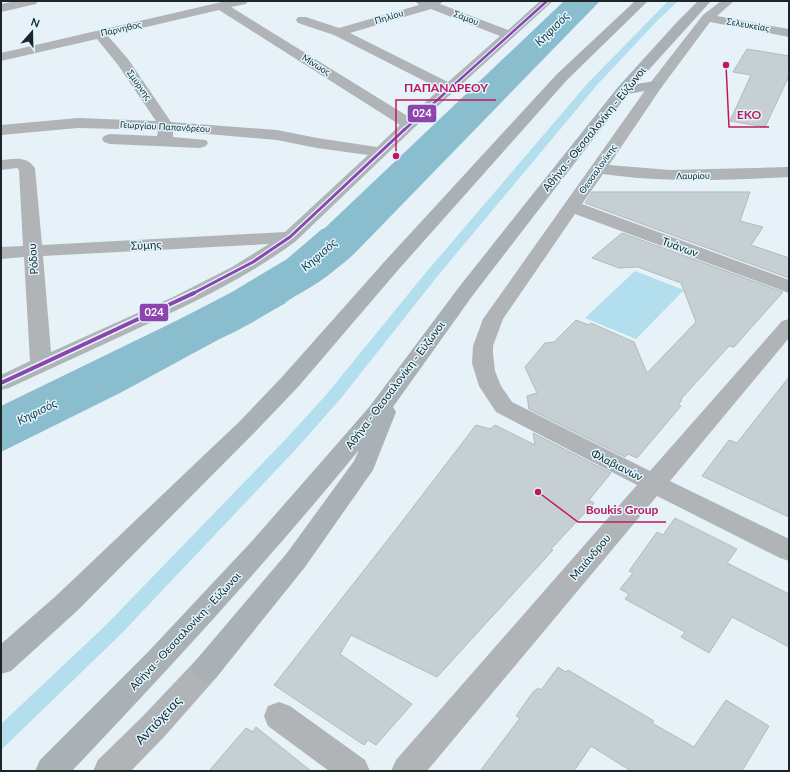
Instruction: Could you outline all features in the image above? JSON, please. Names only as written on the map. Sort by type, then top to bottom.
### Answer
[{"type":"highway","points":[[1,662],[67,603],[248,426],[290,382],[392,265],[562,77],[642,1]]},
{"type":"highway","name":"Αθήνα - Θεσσαλονίκη - Εύζωνοι","points":[[51,771],[158,661],[261,548],[332,466],[392,392],[466,291],[623,90],[681,25],[705,1]]},
{"type":"highway","points":[[707,18],[714,1]]},
{"type":"highway","points":[[623,90],[656,85]]},
{"type":"highway","points":[[206,669],[296,560],[365,464],[392,392]]},
{"type":"highway","points":[[1,644],[67,603]]},
{"type":"street","points":[[1,8],[32,1]]},
{"type":"street","name":"Πάρνηθος","points":[[1,57],[223,4],[242,1]]},
{"type":"street","points":[[1,383],[180,301],[268,253],[290,237],[449,88],[547,1]]},
{"type":"street","name":"Θεσσαλονίκης","points":[[483,347],[493,319],[656,85],[707,18],[728,1]]},
{"type":"street","name":"Σάμου","points":[[430,2],[510,35]]},
{"type":"street","name":"Πηλίου","points":[[339,32],[430,2]]},
{"type":"street","name":"Μίνωος","points":[[223,4],[410,124]]},
{"type":"street","name":"Σελευκείας","points":[[707,18],[789,32]]},
{"type":"street","points":[[302,20],[339,32],[449,88]]},
{"type":"street","name":"Σμύρνης","points":[[100,34],[148,96],[165,134]]},
{"type":"street","name":"Γεωργίου Παπανδρέου","points":[[6,130],[78,123],[273,146],[317,144],[381,152]]},
{"type":"street","name":"Γεωργίου Παπανδρέου","points":[[6,130],[77,138]]},
{"type":"street","name":"Γεωργίου Παπανδρέου","points":[[93,139],[165,134]]},
{"type":"street","name":"Ρόδου","points":[[7,164],[20,163],[27,168],[41,364]]},
{"type":"street","name":"Λαυρίου","points":[[598,168],[622,173],[692,177],[789,172]]},
{"type":"street","name":"Τυάνων","points":[[571,206],[789,287]]},
{"type":"street","name":"Σύμης","points":[[1,253],[290,237]]},
{"type":"street","name":"Μαιάνδρου","points":[[407,771],[789,325]]},
{"type":"street","name":"Φλαβιανών","points":[[483,347],[482,366],[490,386],[504,407],[789,550]]},
{"type":"street","name":"Αντιόχειας","points":[[109,771],[206,669]]},
{"type":"street","points":[[279,716],[354,771]]},
{"type":"shaded area","points":[[668,1],[678,1],[658,20],[597,85],[436,278],[342,397],[298,447],[122,633],[1,750],[1,724],[106,625],[284,441],[326,395],[423,276],[587,84]]},
{"type":"shaded area","points":[[635,271],[684,290],[636,339],[585,318]]},
{"type":"water","points":[[564,1],[600,1],[354,254],[327,276],[297,295],[261,277],[286,261],[308,244]]},
{"type":"water","points":[[251,283],[286,303],[120,393],[1,452],[1,406]]},
{"type":"building","points":[[747,49],[789,56],[789,76],[765,127],[730,121],[751,75],[733,72]]},
{"type":"building","points":[[592,192],[750,192],[740,221],[763,227],[751,245],[789,258],[789,278],[585,203]]},
{"type":"building","points":[[622,233],[783,292],[734,347],[729,346],[681,399],[682,400],[678,405],[681,406],[637,458],[628,454],[625,457],[529,409],[527,396],[537,393],[525,367],[545,343],[554,342],[576,320],[589,325],[591,323],[634,342],[647,373],[696,322],[681,283],[638,267],[619,268],[592,258]]},
{"type":"building","points":[[789,377],[789,517],[702,476],[729,440],[737,443]]},
{"type":"building","points":[[476,425],[490,429],[495,425],[535,445],[533,433],[611,473],[589,500],[594,503],[437,677],[351,635],[340,654],[412,704],[376,745],[368,740],[364,745],[274,685]]},
{"type":"building","points":[[675,518],[737,549],[727,563],[789,594],[789,647],[732,617],[709,653],[681,637],[685,632],[625,599],[629,594],[620,589],[633,573],[629,571],[657,532],[663,535]]},
{"type":"building","points":[[558,667],[566,672],[568,670],[654,721],[652,723],[694,747],[726,700],[769,726],[742,771],[631,771],[591,746],[574,771],[480,771],[520,718],[516,716],[533,692],[538,688],[541,690]]},
{"type":"building","points":[[256,727],[311,771],[209,771],[246,728],[253,732]]},
{"type":"waterway","name":"Κηφισός","points":[[200,329],[250,303],[304,269],[338,239]]},
{"type":"transit line","name":"024","points":[[1,383],[194,293],[253,262],[290,237],[410,124],[547,1]]},
{"type":"place","name":"EKO","points":[[726,65]]},
{"type":"place","name":"ΠΑΠΑΝΔΡΕΟΥ","points":[[396,156]]},
{"type":"place","name":"Boukis Group","points":[[538,492]]}]
